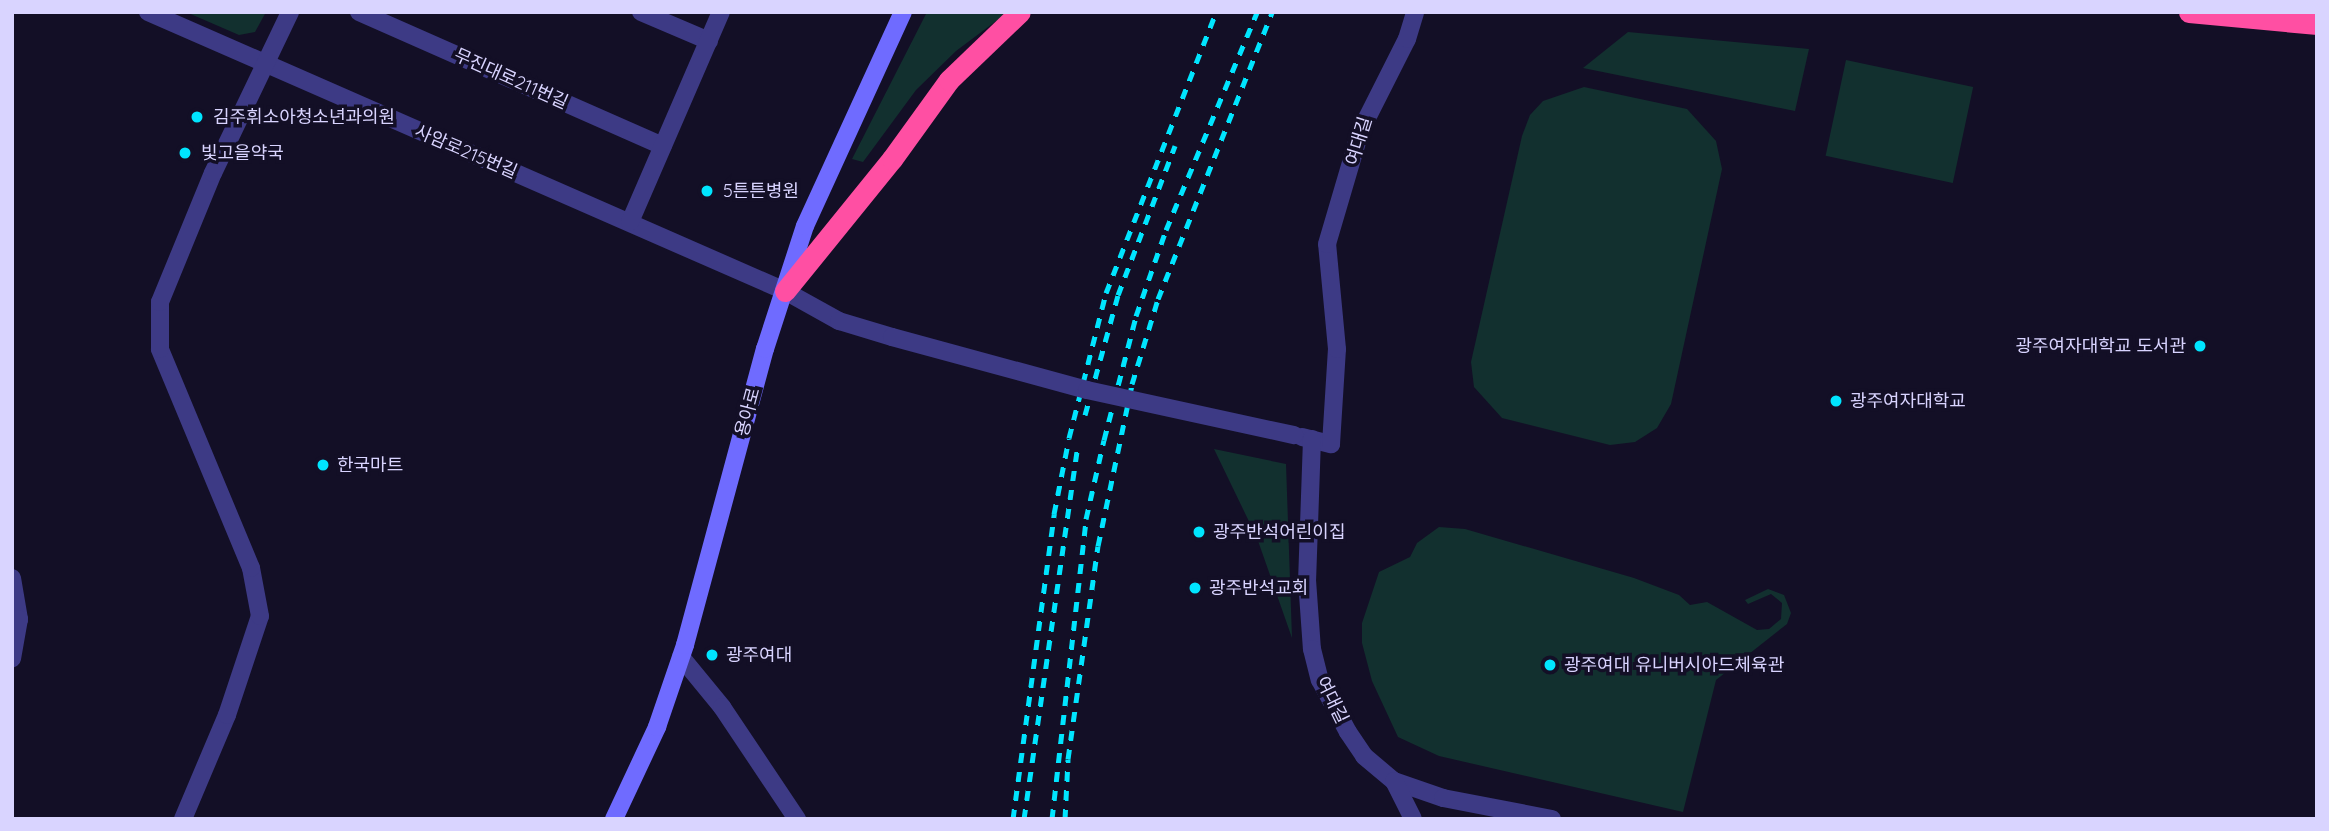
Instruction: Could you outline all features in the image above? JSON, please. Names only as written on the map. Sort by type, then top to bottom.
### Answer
[{"type":"highway","points":[[785,291],[892,159],[949,80],[1020,12]]},
{"type":"highway","points":[[2189,12],[2317,24]]},
{"type":"main road","name":"용아로","points":[[614,819],[657,727],[681,657],[804,226],[904,12]]},
{"type":"street","name":"사암로215번길","points":[[148,12],[266,66],[785,291],[839,321],[1087,390],[1331,444]]},
{"type":"street","points":[[183,819],[227,715],[260,616],[251,568],[160,349],[160,302],[213,173],[290,12]]},
{"type":"street","name":"무진대로211번길","points":[[359,12],[663,146]]},
{"type":"street","points":[[641,12],[709,41]]},
{"type":"street","points":[[630,222],[721,12]]},
{"type":"street","name":"여대길","points":[[1331,444],[1337,349],[1327,244],[1360,132],[1407,39],[1415,12]]},
{"type":"street","name":"여대길","points":[[1303,437],[1312,649],[1331,704],[1348,732],[1364,755],[1394,781],[1443,798],[1552,819]]},
{"type":"street","points":[[12,578],[19,619],[12,659]]},
{"type":"street","points":[[681,657],[722,707],[797,819]]},
{"type":"street","points":[[1394,781],[1413,819]]},
{"type":"street","points":[[1493,819],[1510,811]]},
{"type":"green space","points":[[186,12],[266,12],[255,32],[239,35]]},
{"type":"green space","points":[[927,12],[1008,12],[956,51],[916,90],[863,162],[852,159]]},
{"type":"green space","points":[[1628,32],[1809,49],[1795,111],[1583,68]]},
{"type":"green space","points":[[1846,60],[1973,87],[1953,183],[1826,156]]},
{"type":"green space","points":[[1584,87],[1687,109],[1716,141],[1722,169],[1671,404],[1657,428],[1635,442],[1610,445],[1502,418],[1474,387],[1471,362],[1522,136],[1530,115],[1543,101]]},
{"type":"green space","points":[[1214,449],[1286,464],[1292,638],[1257,538]]},
{"type":"green space","name":"광주여대 유니버시아드체육관","points":[[1439,527],[1465,529],[1634,578],[1679,595],[1690,605],[1707,602],[1757,630],[1769,629],[1781,619],[1782,603],[1771,594],[1748,604],[1745,600],[1768,589],[1784,595],[1791,613],[1787,624],[1716,680],[1683,812],[1439,756],[1398,737],[1372,681],[1362,643],[1362,623],[1379,572],[1410,557],[1417,543]]},
{"type":"railway","points":[[1013,819],[1054,514],[1069,438],[1106,293],[1216,12]]},
{"type":"railway","points":[[1052,819],[1086,519],[1104,440],[1136,316],[1166,230],[1257,12]]},
{"type":"railway","points":[[1065,819],[1068,759],[1098,546],[1132,384],[1158,299],[1272,12]]},
{"type":"railway","points":[[1085,415],[1118,295],[1175,146]]},
{"type":"railway","points":[[1024,819],[1078,445]]},
{"type":"place","name":"김주휘소아청소년과의원","points":[[197,117]]},
{"type":"place","name":"빛고을약국","points":[[185,153]]},
{"type":"place","name":"5튼튼병원","points":[[707,191]]},
{"type":"place","name":"광주여자대학교 도서관","points":[[2200,346]]},
{"type":"place","name":"광주여자대학교","points":[[1836,401]]},
{"type":"place","name":"한국마트","points":[[323,465]]},
{"type":"place","name":"광주반석어린이집","points":[[1199,532]]},
{"type":"place","name":"광주반석교회","points":[[1195,588]]},
{"type":"place","name":"광주여대","points":[[712,655]]},
{"type":"place","name":"광주여대 유니버시아드체육관","points":[[1550,665]]}]
